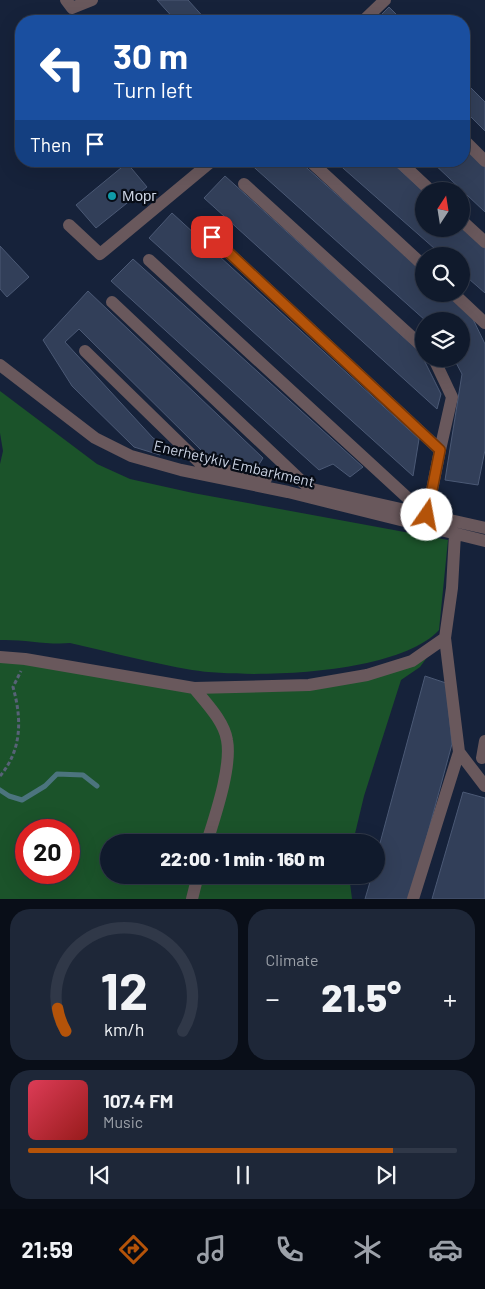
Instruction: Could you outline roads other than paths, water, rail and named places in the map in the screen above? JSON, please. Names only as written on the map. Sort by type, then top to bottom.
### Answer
[{"type":"street","points":[[66,0],[72,8],[92,0]]},
{"type":"street","points":[[369,15],[385,0]]},
{"type":"street","points":[[470,146],[485,161]]},
{"type":"street","points":[[69,224],[100,254],[205,167]]},
{"type":"street","points":[[317,167],[415,258]]},
{"type":"street","points":[[405,167],[421,182]]},
{"type":"street","points":[[244,184],[415,340]]},
{"type":"street","points":[[198,224],[440,450]]},
{"type":"street","points":[[470,228],[485,242]]},
{"type":"street","points":[[149,260],[427,515]]},
{"type":"street","points":[[112,302],[310,489]]},
{"type":"street","points":[[463,302],[485,323]]},
{"type":"street","points":[[85,351],[202,465],[484,529]]},
{"type":"street","name":"Enerhetykiv Embarkment","points":[[0,365],[95,438],[131,456],[181,470],[288,492],[455,534],[484,529]]},
{"type":"street","points":[[427,515],[452,397],[438,367]]},
{"type":"street","points":[[413,899],[458,752],[445,638],[452,588],[455,534]]},
{"type":"street","points":[[0,657],[25,659],[194,688],[309,686],[367,675],[412,661],[445,638]]},
{"type":"street","points":[[194,688],[218,718],[227,740],[226,771],[209,834]]},
{"type":"street","points":[[482,758],[485,741]]},
{"type":"street","points":[[458,752],[485,786]]},
{"type":"street","points":[[192,899],[196,884]]},
{"type":"waterway","points":[[0,790],[9,796],[22,800],[45,786],[57,774],[83,775],[97,786]]},
{"type":"place","name":"Морг","points":[[112,196]]}]
